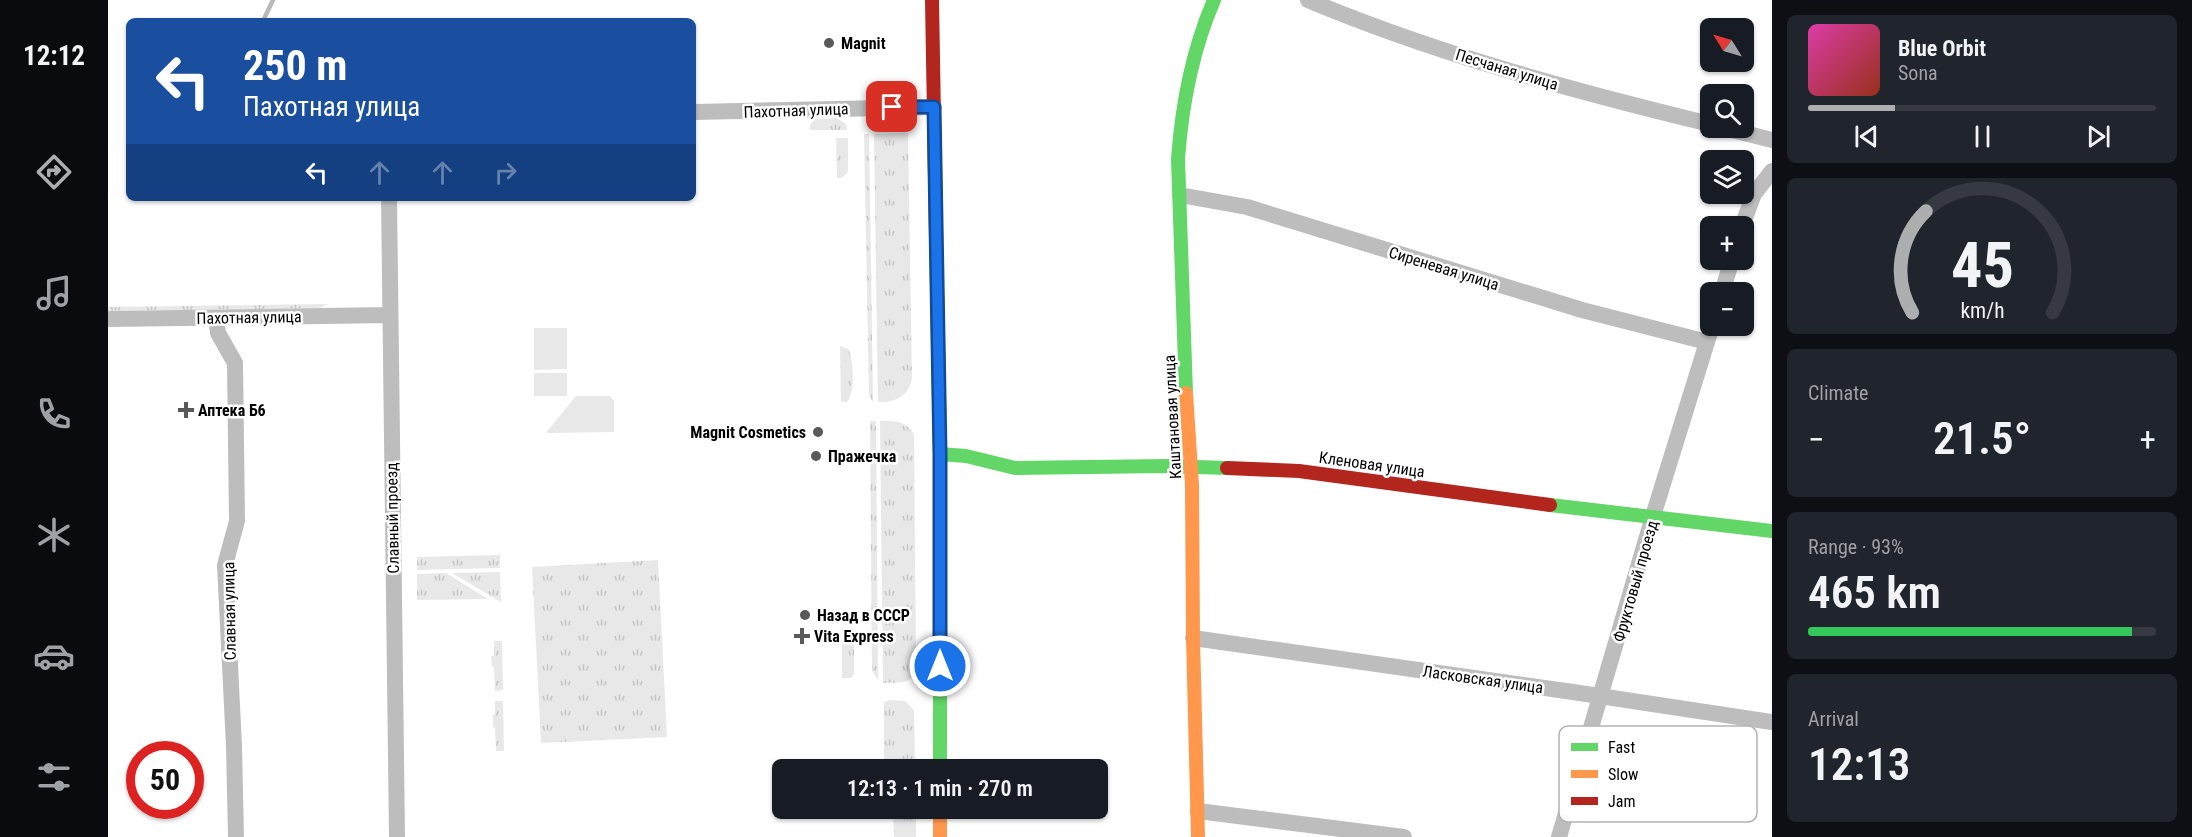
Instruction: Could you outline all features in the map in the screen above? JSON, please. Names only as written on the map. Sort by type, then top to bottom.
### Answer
[{"type":"street","points":[[932,0],[940,454],[940,759]]},
{"type":"street","name":"Каштановая улица","points":[[1198,837],[1190,466],[1178,159],[1179,126],[1185,90],[1197,43],[1214,0]]},
{"type":"street","name":"Песчаная улица","points":[[1308,0],[1418,42],[1531,77],[1700,121]]},
{"type":"street","name":"Пахотная улица","points":[[696,112],[934,107]]},
{"type":"street","points":[[1754,136],[1772,140]]},
{"type":"street","points":[[1746,216],[1754,194],[1772,171]]},
{"type":"street","name":"Сиреневая улица","points":[[1180,195],[1247,207],[1582,310],[1707,342]]},
{"type":"street","name":"Славный проезд","points":[[389,201],[397,837]]},
{"type":"street","name":"Пахотная улица","points":[[108,319],[390,315]]},
{"type":"street","name":"Славная улица","points":[[216,318],[218,333],[235,363],[237,521],[225,565],[236,837]]},
{"type":"street","name":"Фруктовый проезд","points":[[1592,726],[1653,516],[1709,336]]},
{"type":"street","name":"Кленовая улица","points":[[940,454],[966,456],[1015,468],[1190,466],[1299,471],[1597,512],[1653,516],[1716,526],[1772,531]]},
{"type":"street","name":"Ласковская улица","points":[[1193,638],[1772,722]]},
{"type":"street","points":[[1198,811],[1404,837]]},
{"type":"street","points":[[940,819],[940,837]]},
{"type":"street","name":"Фруктовый проезд","points":[[1559,837],[1563,822]]},
{"type":"green space","points":[[837,118],[846,124],[847,130],[810,130],[814,119]]},
{"type":"green space","points":[[908,133],[912,378],[908,389],[900,397],[895,400],[878,402],[874,134]]},
{"type":"green space","points":[[864,134],[869,134],[873,402],[869,395]]},
{"type":"green space","points":[[836,138],[848,138],[848,172],[842,178],[837,178]]},
{"type":"green space","points":[[328,304],[320,308],[108,311],[108,307]]},
{"type":"green space","points":[[534,328],[567,328],[567,369],[534,370]]},
{"type":"green space","points":[[840,346],[848,349],[852,360],[853,376],[850,398],[847,402],[841,402]]},
{"type":"green space","points":[[534,373],[567,373],[567,396],[534,396]]},
{"type":"green space","points":[[576,396],[610,396],[614,401],[614,432],[546,433]]},
{"type":"green space","points":[[870,421],[876,421],[878,680],[872,670]]},
{"type":"green space","points":[[880,421],[895,421],[903,424],[914,434],[916,670],[911,679],[898,683],[883,683]]},
{"type":"green space","points":[[500,555],[500,568],[417,570],[417,557]]},
{"type":"green space","points":[[658,560],[667,737],[541,743],[532,567]]},
{"type":"green space","points":[[500,572],[501,602],[452,573]]},
{"type":"green space","points":[[446,573],[488,599],[417,600],[417,574]]},
{"type":"green space","points":[[842,634],[854,634],[854,674],[851,678],[842,678]]},
{"type":"green space","points":[[494,641],[502,641],[503,690],[495,691],[491,656],[494,656]]},
{"type":"green space","points":[[495,701],[503,701],[504,751],[496,751],[495,728],[493,727]]},
{"type":"green space","points":[[905,701],[914,710],[915,759],[884,759],[884,702]]},
{"type":"green space","points":[[893,819],[916,819],[916,837],[894,837]]},
{"type":"waterway","points":[[264,18],[273,0]]},
{"type":"traffic: fast","points":[[1186,393],[1178,159],[1189,78],[1206,19],[1214,0]]},
{"type":"traffic: fast","points":[[936,235],[940,454],[940,759]]},
{"type":"traffic: fast","points":[[940,454],[966,456],[1015,468],[1165,466],[1227,468]]},
{"type":"traffic: fast","points":[[1550,505],[1772,531]]},
{"type":"traffic: slow","points":[[1186,393],[1192,485],[1198,837]]},
{"type":"traffic: slow","points":[[940,819],[940,837]]},
{"type":"traffic: jam","points":[[932,0],[936,235]]},
{"type":"traffic: jam","points":[[1227,468],[1299,471],[1550,505]]},
{"type":"place","name":"Magnit","points":[[829,43]]},
{"type":"place","name":"Аптека Б6","points":[[186,410]]},
{"type":"place","name":"Magnit Cosmetics","points":[[818,432]]},
{"type":"place","name":"Пражечка","points":[[816,456]]},
{"type":"place","name":"Назад в СССР","points":[[805,615]]},
{"type":"place","name":"Vita Express","points":[[802,636]]},
{"type":"route","points":[[892,107],[934,107],[940,454],[940,666]]}]
